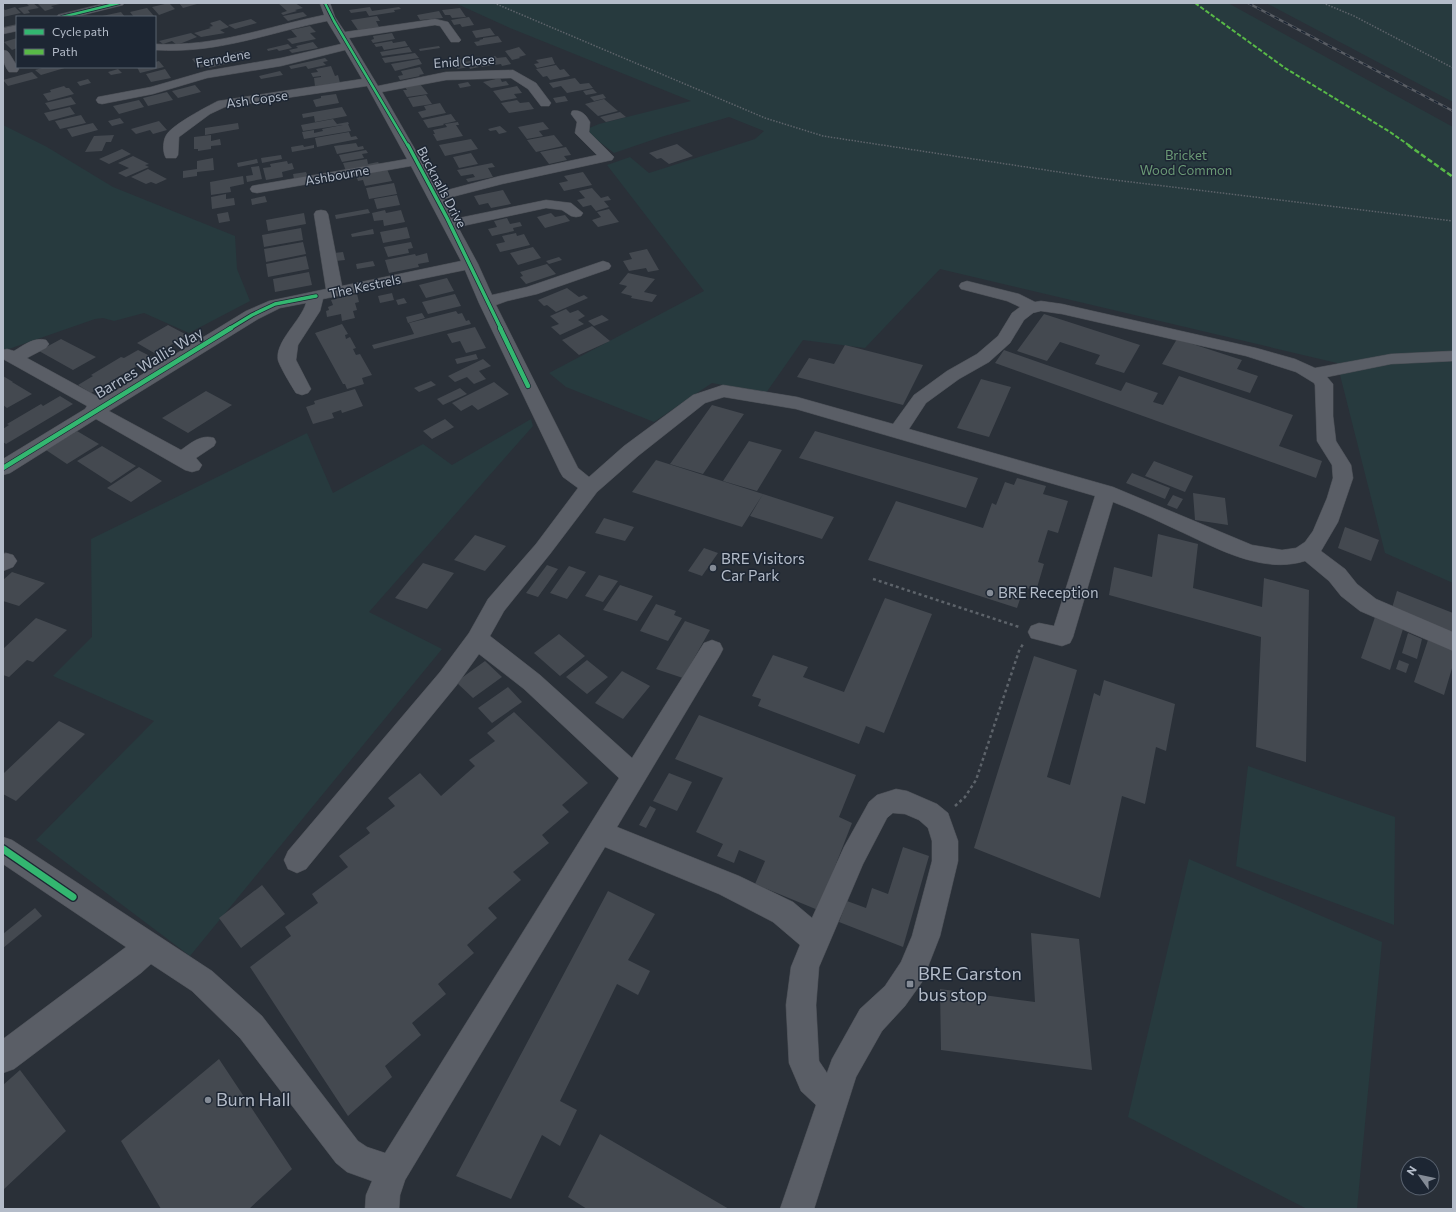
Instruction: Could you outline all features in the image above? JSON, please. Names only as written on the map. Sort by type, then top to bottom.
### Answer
[{"type":"street","points":[[66,16],[120,3]]},
{"type":"street","name":"Bucknalls Drive","points":[[325,3],[330,17],[346,41],[417,161],[436,197],[470,264],[487,303],[570,472],[590,487]]},
{"type":"street","points":[[156,47],[170,49],[208,46],[247,39],[294,25],[330,17]]},
{"type":"street","name":"Ferndene","points":[[102,100],[153,90],[206,75],[275,64],[346,41],[435,22],[444,24],[455,40]]},
{"type":"street","points":[[3,31],[16,28]]},
{"type":"street","points":[[3,53],[13,69]]},
{"type":"street","name":"Enid Close","points":[[372,86],[446,76],[513,74],[532,86],[544,103]]},
{"type":"street","name":"Ash Copse","points":[[172,155],[171,140],[173,136],[206,111],[222,104],[372,86]]},
{"type":"street","name":"Bucknalls Drive","points":[[436,197],[500,180],[606,157],[582,133],[584,122],[577,114]]},
{"type":"street","name":"Ashbourne","points":[[257,189],[417,161]]},
{"type":"street","points":[[449,224],[546,204],[566,206],[576,213]]},
{"type":"street","points":[[321,214],[334,292]]},
{"type":"street","name":"The Kestrels","points":[[302,389],[286,360],[289,345],[312,311],[316,296],[470,264]]},
{"type":"street","points":[[487,303],[531,291],[603,266]]},
{"type":"street","points":[[967,286],[1013,297],[1033,308]]},
{"type":"street","name":"Barnes Wallis Way","points":[[3,468],[97,408],[262,309],[275,304],[316,296]]},
{"type":"street","points":[[297,860],[448,679],[477,639],[496,605],[590,487],[631,451],[699,399],[723,391],[762,396],[797,403],[1106,492],[1144,506],[1251,553],[1286,558],[1298,556],[1307,552],[1315,545],[1322,534],[1334,508],[1344,474],[1341,461],[1327,444],[1324,384],[1320,379],[1302,368],[1289,363],[1235,349],[1062,308],[1040,306],[1028,309],[1018,317],[1004,339],[983,358],[954,375],[920,399],[908,414],[898,432]]},
{"type":"street","points":[[40,344],[11,356],[186,462],[207,442]]},
{"type":"street","points":[[1312,374],[1392,359],[1453,356]]},
{"type":"street","points":[[1039,632],[1062,637],[1106,492]]},
{"type":"street","points":[[1307,552],[1338,576],[1349,590],[1368,605],[1453,642]]},
{"type":"street","points":[[477,639],[532,682],[634,776]]},
{"type":"street","points":[[382,1209],[384,1195],[392,1171],[712,649]]},
{"type":"street","points":[[797,1209],[843,1070],[871,1020],[896,996],[912,972],[926,936],[945,861],[945,840],[939,821],[928,812],[907,803],[896,801],[886,803],[878,810],[853,856],[805,967],[801,1005],[804,1063],[812,1080],[833,1100]]},
{"type":"street","points":[[600,832],[729,885],[783,912],[816,940]]},
{"type":"street","points":[[3,849],[73,897],[202,981],[251,1026],[347,1152],[358,1161],[392,1171]]},
{"type":"street","points":[[3,1058],[131,963],[148,946]]},
{"type":"path","points":[[494,3],[765,118],[823,136],[1098,178],[1453,221]]},
{"type":"path","points":[[1323,3],[1354,16],[1453,68]]},
{"type":"path","points":[[873,579],[1011,625],[1039,632]]},
{"type":"path","points":[[939,821],[965,797],[976,780],[1019,651],[1024,642],[1039,632]]},
{"type":"green space","name":"Bricket Wood Common","points":[[455,3],[1228,3],[1453,127],[1453,583],[1385,553],[1337,363],[940,269],[865,348],[803,340],[766,393],[712,383],[654,422],[566,387],[549,373],[704,291],[607,165],[630,157],[649,173],[755,139],[764,131],[729,117],[661,137],[614,153],[588,133],[587,129],[599,124],[691,101],[510,28]]},
{"type":"green space","points":[[1266,3],[1453,3],[1453,102]]},
{"type":"green space","points":[[3,125],[47,147],[113,187],[235,236],[237,269],[250,301],[189,333],[144,313],[114,321],[103,318],[95,319],[3,351]]},
{"type":"green space","points":[[531,419],[533,426],[369,612],[442,649],[190,956],[36,840],[154,721],[53,676],[92,637],[91,539],[307,433],[333,493],[423,444],[452,465]]},
{"type":"green space","points":[[1248,766],[1395,817],[1394,925],[1236,866]]},
{"type":"green space","points":[[1189,859],[1382,942],[1357,1209],[1307,1209],[1128,1117]]},
{"type":"building","points":[[33,3],[39,8],[28,10],[30,13],[24,14],[18,8],[29,6],[27,4]]},
{"type":"building","points":[[37,3],[60,4],[51,6],[54,8],[45,11]]},
{"type":"building","points":[[169,3],[175,9],[159,15],[152,7]]},
{"type":"building","points":[[179,3],[197,3],[197,4],[183,8]]},
{"type":"building","points":[[278,3],[295,3],[303,8],[283,15],[281,13],[287,11]]},
{"type":"building","points":[[15,7],[21,13],[3,17],[3,8],[5,10]]},
{"type":"building","points":[[370,7],[372,11],[399,7],[401,9],[394,10],[395,12],[369,16],[366,11],[351,13],[349,10]]},
{"type":"building","points":[[147,8],[154,16],[133,16],[130,12]]},
{"type":"building","points":[[460,8],[466,17],[452,18],[450,15],[445,15],[442,10]]},
{"type":"building","points":[[439,11],[443,18],[420,20],[417,15]]},
{"type":"building","points":[[121,12],[124,16],[102,16]]},
{"type":"building","points":[[303,12],[307,16],[288,21],[283,16]]},
{"type":"building","points":[[377,16],[380,21],[376,21],[379,27],[358,30],[351,20]]},
{"type":"building","points":[[469,17],[474,25],[462,27],[460,24],[454,25],[451,20]]},
{"type":"building","points":[[251,19],[257,23],[235,29],[228,25]]},
{"type":"building","points":[[220,20],[229,27],[220,30],[225,33],[201,37],[194,33],[211,28],[209,27],[213,26],[210,23]]},
{"type":"building","points":[[310,26],[316,32],[310,33],[316,39],[292,44],[287,39],[297,37],[291,30]]},
{"type":"building","points":[[490,28],[495,35],[476,38],[472,31]]},
{"type":"building","points":[[191,33],[197,37],[177,45],[172,41],[163,44],[159,41]]},
{"type":"building","points":[[392,33],[395,39],[373,43],[371,40],[374,39],[373,36]]},
{"type":"building","points":[[498,36],[502,42],[477,46],[474,42],[480,41],[479,40],[483,38]]},
{"type":"building","points":[[16,38],[16,48],[12,50],[4,42]]},
{"type":"building","points":[[392,41],[393,43],[405,41],[408,46],[384,50],[382,46],[376,47],[374,44]]},
{"type":"building","points":[[313,42],[318,48],[292,53],[289,50],[298,48],[296,46]]},
{"type":"building","points":[[288,44],[292,48],[279,51],[277,49],[268,51],[267,49]]},
{"type":"building","points":[[439,46],[440,48],[420,51],[419,49]]},
{"type":"building","points":[[409,47],[412,52],[382,56],[380,52]]},
{"type":"building","points":[[519,47],[526,55],[512,60],[505,51]]},
{"type":"building","points":[[243,51],[248,58],[238,60],[233,53]]},
{"type":"building","points":[[415,53],[419,58],[385,63],[382,58]]},
{"type":"building","points":[[232,55],[238,61],[209,68],[208,66],[199,68],[192,59],[198,57],[204,61]]},
{"type":"building","points":[[495,56],[497,58],[506,57],[511,64],[482,67],[477,60]]},
{"type":"building","points":[[552,57],[555,64],[537,68],[534,64],[539,63],[536,60]]},
{"type":"building","points":[[325,58],[328,61],[323,62],[326,65],[308,69],[306,66],[291,69],[289,66]]},
{"type":"building","points":[[419,59],[422,64],[395,71],[391,64]]},
{"type":"building","points":[[451,59],[452,61],[462,59],[465,62],[474,60],[479,67],[470,69],[469,67],[458,69],[456,67],[448,68],[443,61]]},
{"type":"building","points":[[159,61],[164,67],[140,73],[138,68],[156,68],[156,62]]},
{"type":"building","points":[[556,65],[560,70],[564,69],[570,76],[550,80],[547,76],[543,77],[536,69]]},
{"type":"building","points":[[331,66],[335,76],[338,75],[340,83],[315,86],[314,78],[321,76],[313,77],[311,73],[318,72],[316,69]]},
{"type":"building","points":[[420,67],[424,74],[400,80],[398,76],[403,75],[401,71]]},
{"type":"building","points":[[42,68],[65,68],[41,75],[35,70]]},
{"type":"building","points":[[118,69],[122,73],[111,75],[108,72]]},
{"type":"building","points":[[165,69],[171,78],[151,82],[146,74]]},
{"type":"building","points":[[280,71],[283,75],[261,79],[259,76]]},
{"type":"building","points":[[32,72],[38,78],[8,86],[3,80]]},
{"type":"building","points":[[500,78],[502,82],[506,81],[509,85],[491,88],[483,82]]},
{"type":"building","points":[[575,78],[580,84],[589,83],[593,88],[567,93],[561,86],[553,88],[549,83]]},
{"type":"building","points":[[88,79],[91,83],[80,86],[77,82]]},
{"type":"building","points":[[468,82],[471,86],[460,88],[458,84]]},
{"type":"building","points":[[420,84],[428,94],[407,97],[403,90],[407,90],[405,87]]},
{"type":"building","points":[[195,85],[201,92],[178,98],[172,91]]},
{"type":"building","points":[[64,86],[69,88],[74,94],[48,101],[43,94],[51,92],[50,90]]},
{"type":"building","points":[[517,86],[522,93],[514,94],[517,98],[501,101],[493,91]]},
{"type":"building","points":[[593,89],[597,93],[586,95],[583,91]]},
{"type":"building","points":[[167,92],[173,100],[148,106],[143,98]]},
{"type":"building","points":[[336,94],[339,103],[316,107],[313,100],[321,98],[321,96]]},
{"type":"building","points":[[603,94],[606,98],[594,101],[590,97]]},
{"type":"building","points":[[426,95],[432,104],[413,107],[408,98]]},
{"type":"building","points":[[565,96],[568,101],[556,103],[553,98]]},
{"type":"building","points":[[71,97],[76,104],[50,110],[45,103]]},
{"type":"building","points":[[604,99],[618,111],[598,116],[585,104]]},
{"type":"building","points":[[139,100],[144,107],[119,114],[113,106]]},
{"type":"building","points":[[517,100],[520,103],[529,102],[534,109],[509,113],[501,103]]},
{"type":"building","points":[[440,103],[446,113],[422,118],[418,112],[426,110],[424,106]]},
{"type":"building","points":[[70,107],[75,114],[49,121],[44,113]]},
{"type":"building","points":[[342,107],[347,116],[315,122],[314,116],[303,118],[302,114]]},
{"type":"building","points":[[620,112],[626,117],[606,122],[600,117]]},
{"type":"building","points":[[451,114],[456,121],[443,124],[444,125],[428,128],[423,120]]},
{"type":"building","points":[[81,115],[86,123],[60,129],[55,121]]},
{"type":"building","points":[[120,118],[124,123],[112,126],[108,121]]},
{"type":"building","points":[[333,119],[337,124],[348,122],[349,124],[303,131],[301,125]]},
{"type":"building","points":[[159,121],[167,130],[153,134],[150,130],[136,134],[131,129]]},
{"type":"building","points":[[458,122],[459,125],[456,125],[463,136],[437,141],[433,134],[435,134],[433,130],[447,127],[445,124]]},
{"type":"building","points":[[543,122],[549,129],[539,131],[543,136],[527,139],[518,127]]},
{"type":"building","points":[[93,123],[98,130],[72,137],[67,129]]},
{"type":"building","points":[[238,123],[239,129],[205,135],[205,128]]},
{"type":"building","points":[[348,124],[351,131],[304,139],[302,132],[314,130],[314,133],[323,131],[322,129]]},
{"type":"building","points":[[500,126],[507,132],[499,134],[496,130],[490,131],[488,129]]},
{"type":"building","points":[[349,132],[351,137],[356,136],[358,139],[317,147],[315,138]]},
{"type":"building","points":[[114,135],[111,142],[106,142],[102,151],[85,152],[94,136]]},
{"type":"building","points":[[211,135],[211,141],[220,139],[221,145],[211,146],[211,149],[198,151],[198,149],[194,149],[194,137]]},
{"type":"building","points":[[554,135],[563,146],[536,152],[527,140]]},
{"type":"building","points":[[471,139],[478,149],[445,156],[439,145]]},
{"type":"building","points":[[356,143],[358,147],[363,146],[364,149],[337,154],[334,146]]},
{"type":"building","points":[[677,144],[693,156],[669,164],[661,158],[657,159],[649,153]]},
{"type":"building","points":[[303,145],[304,147],[314,145],[314,148],[292,152],[291,147]]},
{"type":"building","points":[[566,147],[571,155],[564,156],[567,160],[549,164],[540,152]]},
{"type":"building","points":[[122,149],[131,154],[109,164],[99,159]]},
{"type":"building","points":[[366,150],[368,153],[362,154],[364,158],[342,162],[339,155]]},
{"type":"building","points":[[471,153],[478,164],[459,168],[453,157]]},
{"type":"building","points":[[281,155],[282,159],[262,163],[261,158]]},
{"type":"building","points":[[133,156],[149,164],[145,165],[149,167],[126,177],[118,173],[129,168],[118,163]]},
{"type":"building","points":[[213,158],[214,170],[197,172],[197,176],[183,178],[183,171],[197,169],[197,161]]},
{"type":"building","points":[[257,159],[258,163],[238,167],[237,163]]},
{"type":"building","points":[[367,159],[368,164],[378,162],[380,165],[346,171],[343,163]]},
{"type":"building","points":[[287,161],[288,164],[292,163],[294,169],[282,172],[283,177],[266,180],[263,168],[271,167],[270,164]]},
{"type":"building","points":[[492,163],[495,167],[488,168],[493,177],[468,182],[466,179],[475,177],[473,174],[461,176],[457,170]]},
{"type":"building","points":[[259,166],[262,179],[247,182],[246,176],[253,175],[251,167]]},
{"type":"building","points":[[148,169],[167,179],[156,184],[151,182],[146,184],[131,177]]},
{"type":"building","points":[[387,169],[392,181],[365,186],[363,180],[358,181],[356,175]]},
{"type":"building","points":[[306,172],[308,177],[294,179],[293,174]]},
{"type":"building","points":[[583,172],[592,185],[564,191],[559,183],[568,181],[564,176]]},
{"type":"building","points":[[243,176],[244,184],[230,187],[231,192],[211,195],[210,182]]},
{"type":"building","points":[[394,183],[397,194],[369,199],[366,188]]},
{"type":"building","points":[[592,188],[601,198],[608,196],[611,200],[604,201],[609,207],[596,211],[591,205],[583,207],[577,200],[585,198],[579,191]]},
{"type":"building","points":[[503,190],[511,204],[491,208],[488,203],[479,205],[474,196]]},
{"type":"building","points":[[226,194],[226,199],[234,198],[235,205],[212,209],[211,197]]},
{"type":"building","points":[[397,195],[400,205],[377,209],[374,199]]},
{"type":"building","points":[[265,196],[267,202],[252,205],[251,199]]},
{"type":"building","points":[[368,209],[370,213],[336,219],[335,215]]},
{"type":"building","points":[[609,209],[619,222],[598,227],[592,220],[601,217],[597,212]]},
{"type":"building","points":[[385,210],[386,213],[401,210],[405,222],[384,226],[383,220],[374,221],[372,213]]},
{"type":"building","points":[[228,212],[230,221],[219,223],[217,214]]},
{"type":"building","points":[[304,213],[306,224],[268,231],[266,220]]},
{"type":"building","points":[[551,213],[555,217],[565,215],[570,221],[545,228],[537,217]]},
{"type":"building","points":[[507,218],[510,224],[520,222],[522,226],[513,228],[514,231],[492,236],[488,229],[497,227],[494,221]]},
{"type":"building","points":[[407,227],[410,238],[383,243],[380,232]]},
{"type":"building","points":[[301,228],[303,240],[264,247],[262,235]]},
{"type":"building","points":[[373,229],[374,234],[352,237],[351,234]]},
{"type":"building","points":[[516,233],[517,236],[524,234],[530,245],[500,252],[496,244],[505,242],[502,236]]},
{"type":"building","points":[[303,242],[306,254],[266,262],[264,249]]},
{"type":"building","points":[[411,242],[413,248],[408,249],[409,253],[388,257],[384,247]]},
{"type":"building","points":[[533,247],[541,258],[518,265],[510,253]]},
{"type":"building","points":[[647,249],[659,270],[648,272],[646,268],[629,271],[623,261],[632,259],[629,253]]},
{"type":"building","points":[[343,252],[345,260],[336,261],[334,253]]},
{"type":"building","points":[[427,253],[429,262],[418,264],[419,267],[389,273],[385,260]]},
{"type":"building","points":[[306,256],[309,269],[268,277],[266,264]]},
{"type":"building","points":[[559,257],[562,260],[549,264],[546,261]]},
{"type":"building","points":[[373,261],[375,266],[357,269],[356,264]]},
{"type":"building","points":[[547,264],[556,274],[526,284],[520,277],[523,276],[520,272]]},
{"type":"building","points":[[309,272],[312,285],[275,292],[273,279]]},
{"type":"building","points":[[628,273],[655,279],[644,292],[657,295],[652,302],[631,298],[632,296],[621,293],[627,286],[619,284]]},
{"type":"building","points":[[447,278],[454,291],[426,298],[419,285]]},
{"type":"building","points":[[567,288],[579,297],[584,295],[588,298],[556,312],[547,305],[544,306],[538,300]]},
{"type":"building","points":[[392,293],[394,300],[380,303],[378,296]]},
{"type":"building","points":[[357,294],[359,302],[355,303],[357,310],[353,311],[355,318],[342,321],[341,314],[327,317],[326,311],[329,310],[328,307],[333,305],[331,300]]},
{"type":"building","points":[[455,294],[461,306],[428,314],[422,302]]},
{"type":"building","points":[[404,298],[407,303],[398,305],[396,300]]},
{"type":"building","points":[[566,309],[570,313],[578,310],[585,316],[578,320],[584,324],[560,335],[551,327],[559,324],[550,316]]},
{"type":"building","points":[[456,311],[458,314],[462,313],[466,321],[469,320],[471,324],[374,349],[372,345],[414,334],[409,323]]},
{"type":"building","points":[[422,313],[425,318],[408,323],[406,317]]},
{"type":"building","points":[[1044,314],[1140,345],[1124,373],[1095,364],[1100,355],[1060,342],[1047,361],[1017,351]]},
{"type":"building","points":[[602,315],[609,320],[594,326],[588,321]]},
{"type":"building","points":[[342,324],[348,334],[345,335],[346,339],[350,337],[356,348],[353,349],[356,355],[360,354],[372,375],[362,378],[364,384],[347,389],[315,333]]},
{"type":"building","points":[[168,325],[187,335],[156,354],[137,343]]},
{"type":"building","points":[[592,326],[610,341],[579,355],[562,340]]},
{"type":"building","points":[[475,327],[486,348],[466,353],[460,341],[452,343],[447,334]]},
{"type":"building","points":[[61,339],[96,357],[73,370],[39,351]]},
{"type":"building","points":[[1177,339],[1242,360],[1237,369],[1258,376],[1250,393],[1162,364]]},
{"type":"building","points":[[845,345],[923,365],[903,405],[797,377],[809,358],[834,364]]},
{"type":"building","points":[[138,350],[152,357],[91,393],[78,385],[93,376],[91,375],[121,357],[124,358]]},
{"type":"building","points":[[1004,350],[1121,391],[1126,382],[1158,393],[1153,402],[1163,405],[1179,376],[1293,415],[1279,446],[1322,461],[1316,478],[995,363]]},
{"type":"building","points":[[476,354],[478,359],[457,364],[455,359]]},
{"type":"building","points":[[483,359],[491,366],[479,371],[486,379],[474,384],[467,377],[455,382],[448,376]]},
{"type":"building","points":[[3,376],[32,394],[7,408],[3,405]]},
{"type":"building","points":[[981,379],[1011,387],[989,437],[957,428]]},
{"type":"building","points":[[431,381],[436,385],[419,392],[414,388]]},
{"type":"building","points":[[494,382],[509,394],[478,410],[472,405],[461,411],[452,403]]},
{"type":"building","points":[[460,388],[467,394],[443,405],[437,399]]},
{"type":"building","points":[[355,389],[363,406],[342,413],[341,410],[332,413],[334,418],[313,424],[306,407],[315,404],[314,401]]},
{"type":"building","points":[[206,391],[232,405],[188,433],[162,418]]},
{"type":"building","points":[[60,396],[73,404],[6,444],[3,442],[3,429],[9,425],[7,424],[41,404],[43,406]]},
{"type":"building","points":[[712,405],[744,414],[703,474],[670,464]]},
{"type":"building","points":[[445,419],[454,427],[432,439],[423,431]]},
{"type":"building","points":[[77,431],[99,444],[67,464],[46,450]]},
{"type":"building","points":[[815,431],[978,478],[966,508],[799,458]]},
{"type":"building","points":[[749,441],[782,450],[757,491],[723,481]]},
{"type":"building","points":[[102,446],[136,466],[111,483],[77,461]]},
{"type":"building","points":[[656,460],[763,494],[742,527],[632,492]]},
{"type":"building","points":[[1154,461],[1193,476],[1185,492],[1145,476]]},
{"type":"building","points":[[139,467],[162,481],[131,502],[107,488]]},
{"type":"building","points":[[1132,473],[1170,488],[1165,499],[1126,483]]},
{"type":"building","points":[[1017,478],[1046,486],[1043,494],[1068,501],[1058,533],[1048,530],[1038,562],[1044,564],[1036,591],[1024,587],[1017,608],[868,560],[896,501],[983,528],[992,503],[996,505],[1005,482],[1014,485]]},
{"type":"building","points":[[1193,493],[1225,498],[1228,525],[1195,520]]},
{"type":"building","points":[[763,494],[834,517],[822,539],[750,516]]},
{"type":"building","points":[[1173,495],[1183,499],[1177,509],[1167,505]]},
{"type":"building","points":[[604,518],[634,527],[625,541],[595,533]]},
{"type":"building","points":[[1345,527],[1379,540],[1371,561],[1338,548]]},
{"type":"building","points":[[1158,534],[1198,544],[1193,588],[1262,607],[1264,578],[1309,590],[1306,762],[1256,747],[1261,637],[1109,595],[1114,567],[1152,577]]},
{"type":"building","points":[[475,535],[506,546],[485,571],[454,560]]},
{"type":"building","points":[[704,548],[718,553],[702,576],[688,571]]},
{"type":"building","points":[[423,563],[454,573],[427,609],[395,598]]},
{"type":"building","points":[[547,565],[558,569],[538,597],[526,593]]},
{"type":"building","points":[[569,566],[586,572],[567,599],[550,593]]},
{"type":"building","points":[[12,572],[45,583],[19,606],[3,601],[3,580]]},
{"type":"building","points":[[599,575],[618,581],[603,602],[585,596]]},
{"type":"building","points":[[620,585],[653,596],[637,621],[603,610]]},
{"type":"building","points":[[1397,591],[1453,613],[1453,633],[1392,608]]},
{"type":"building","points":[[885,598],[932,614],[884,733],[866,726],[859,744],[758,706],[761,699],[752,696],[773,655],[808,667],[803,677],[844,692]]},
{"type":"building","points":[[656,604],[676,611],[674,615],[682,618],[668,641],[640,631]]},
{"type":"building","points":[[1375,617],[1403,629],[1390,670],[1361,658]]},
{"type":"building","points":[[36,618],[67,630],[33,662],[27,660],[9,677],[3,675],[3,649]]},
{"type":"building","points":[[685,621],[710,630],[683,678],[656,669]]},
{"type":"building","points":[[1408,633],[1422,639],[1417,659],[1402,653]]},
{"type":"building","points":[[559,634],[585,656],[560,676],[534,653]]},
{"type":"building","points":[[1428,640],[1453,650],[1453,665],[1444,695],[1414,682]]},
{"type":"building","points":[[1034,656],[1077,670],[1047,777],[1070,785],[1094,693],[1100,696],[1104,680],[1175,704],[1166,751],[1156,747],[1145,804],[1122,796],[1100,898],[974,848]]},
{"type":"building","points":[[587,660],[608,677],[587,694],[566,677]]},
{"type":"building","points":[[1399,660],[1409,664],[1406,673],[1396,669]]},
{"type":"building","points":[[485,661],[502,677],[473,698],[456,682]]},
{"type":"building","points":[[622,671],[650,686],[623,719],[595,703]]},
{"type":"building","points":[[508,687],[522,702],[492,723],[478,708]]},
{"type":"building","points":[[514,712],[588,783],[562,805],[569,812],[542,835],[549,843],[513,872],[521,880],[488,908],[497,918],[467,945],[474,953],[438,984],[446,994],[412,1023],[421,1035],[385,1066],[392,1077],[348,1116],[250,967],[291,936],[285,927],[318,903],[312,894],[348,867],[339,856],[370,833],[366,828],[395,806],[388,798],[420,773],[441,796],[475,766],[469,760],[495,741],[487,733]]},
{"type":"building","points":[[699,715],[856,775],[839,817],[852,823],[818,910],[755,884],[765,861],[739,850],[734,863],[717,856],[723,844],[696,832],[723,778],[675,759]]},
{"type":"building","points":[[59,721],[85,734],[16,801],[3,794],[3,774]]},
{"type":"building","points":[[669,773],[692,782],[677,811],[653,801]]},
{"type":"building","points":[[650,806],[656,809],[646,828],[639,825]]},
{"type":"building","points":[[903,847],[929,856],[903,947],[839,922],[847,901],[866,908],[872,888],[888,894]]},
{"type":"building","points":[[262,885],[285,914],[241,948],[219,918]]},
{"type":"building","points":[[608,891],[655,914],[628,960],[650,971],[638,995],[617,984],[560,1101],[577,1110],[560,1146],[542,1135],[511,1199],[456,1176]]},
{"type":"building","points":[[35,908],[42,916],[3,948],[3,934]]},
{"type":"building","points":[[1031,933],[1079,939],[1092,1070],[941,1050],[940,989],[1035,1002]]},
{"type":"building","name":"Burn Hall","points":[[219,1059],[292,1169],[249,1209],[161,1209],[121,1141]]},
{"type":"building","points":[[20,1070],[66,1131],[3,1190],[3,1085]]},
{"type":"building","points":[[600,1134],[729,1209],[587,1209],[568,1197]]},
{"type":"railway","points":[[1248,3],[1453,111]]},
{"type":"marked path","points":[[1195,3],[1285,68],[1390,132],[1453,177]]},
{"type":"cycle path","points":[[66,16],[119,3]]},
{"type":"cycle path","points":[[325,3],[433,191],[528,386]]},
{"type":"cycle path","points":[[3,468],[252,315],[275,304],[316,296]]},
{"type":"cycle path","points":[[3,849],[73,897]]},
{"type":"place","name":"BRE Visitors Car Park","points":[[713,568]]},
{"type":"place","name":"BRE Reception","points":[[990,593]]},
{"type":"place","name":"BRE Garston bus stop","points":[[910,984]]},
{"type":"place","name":"Burn Hall","points":[[208,1100]]}]
